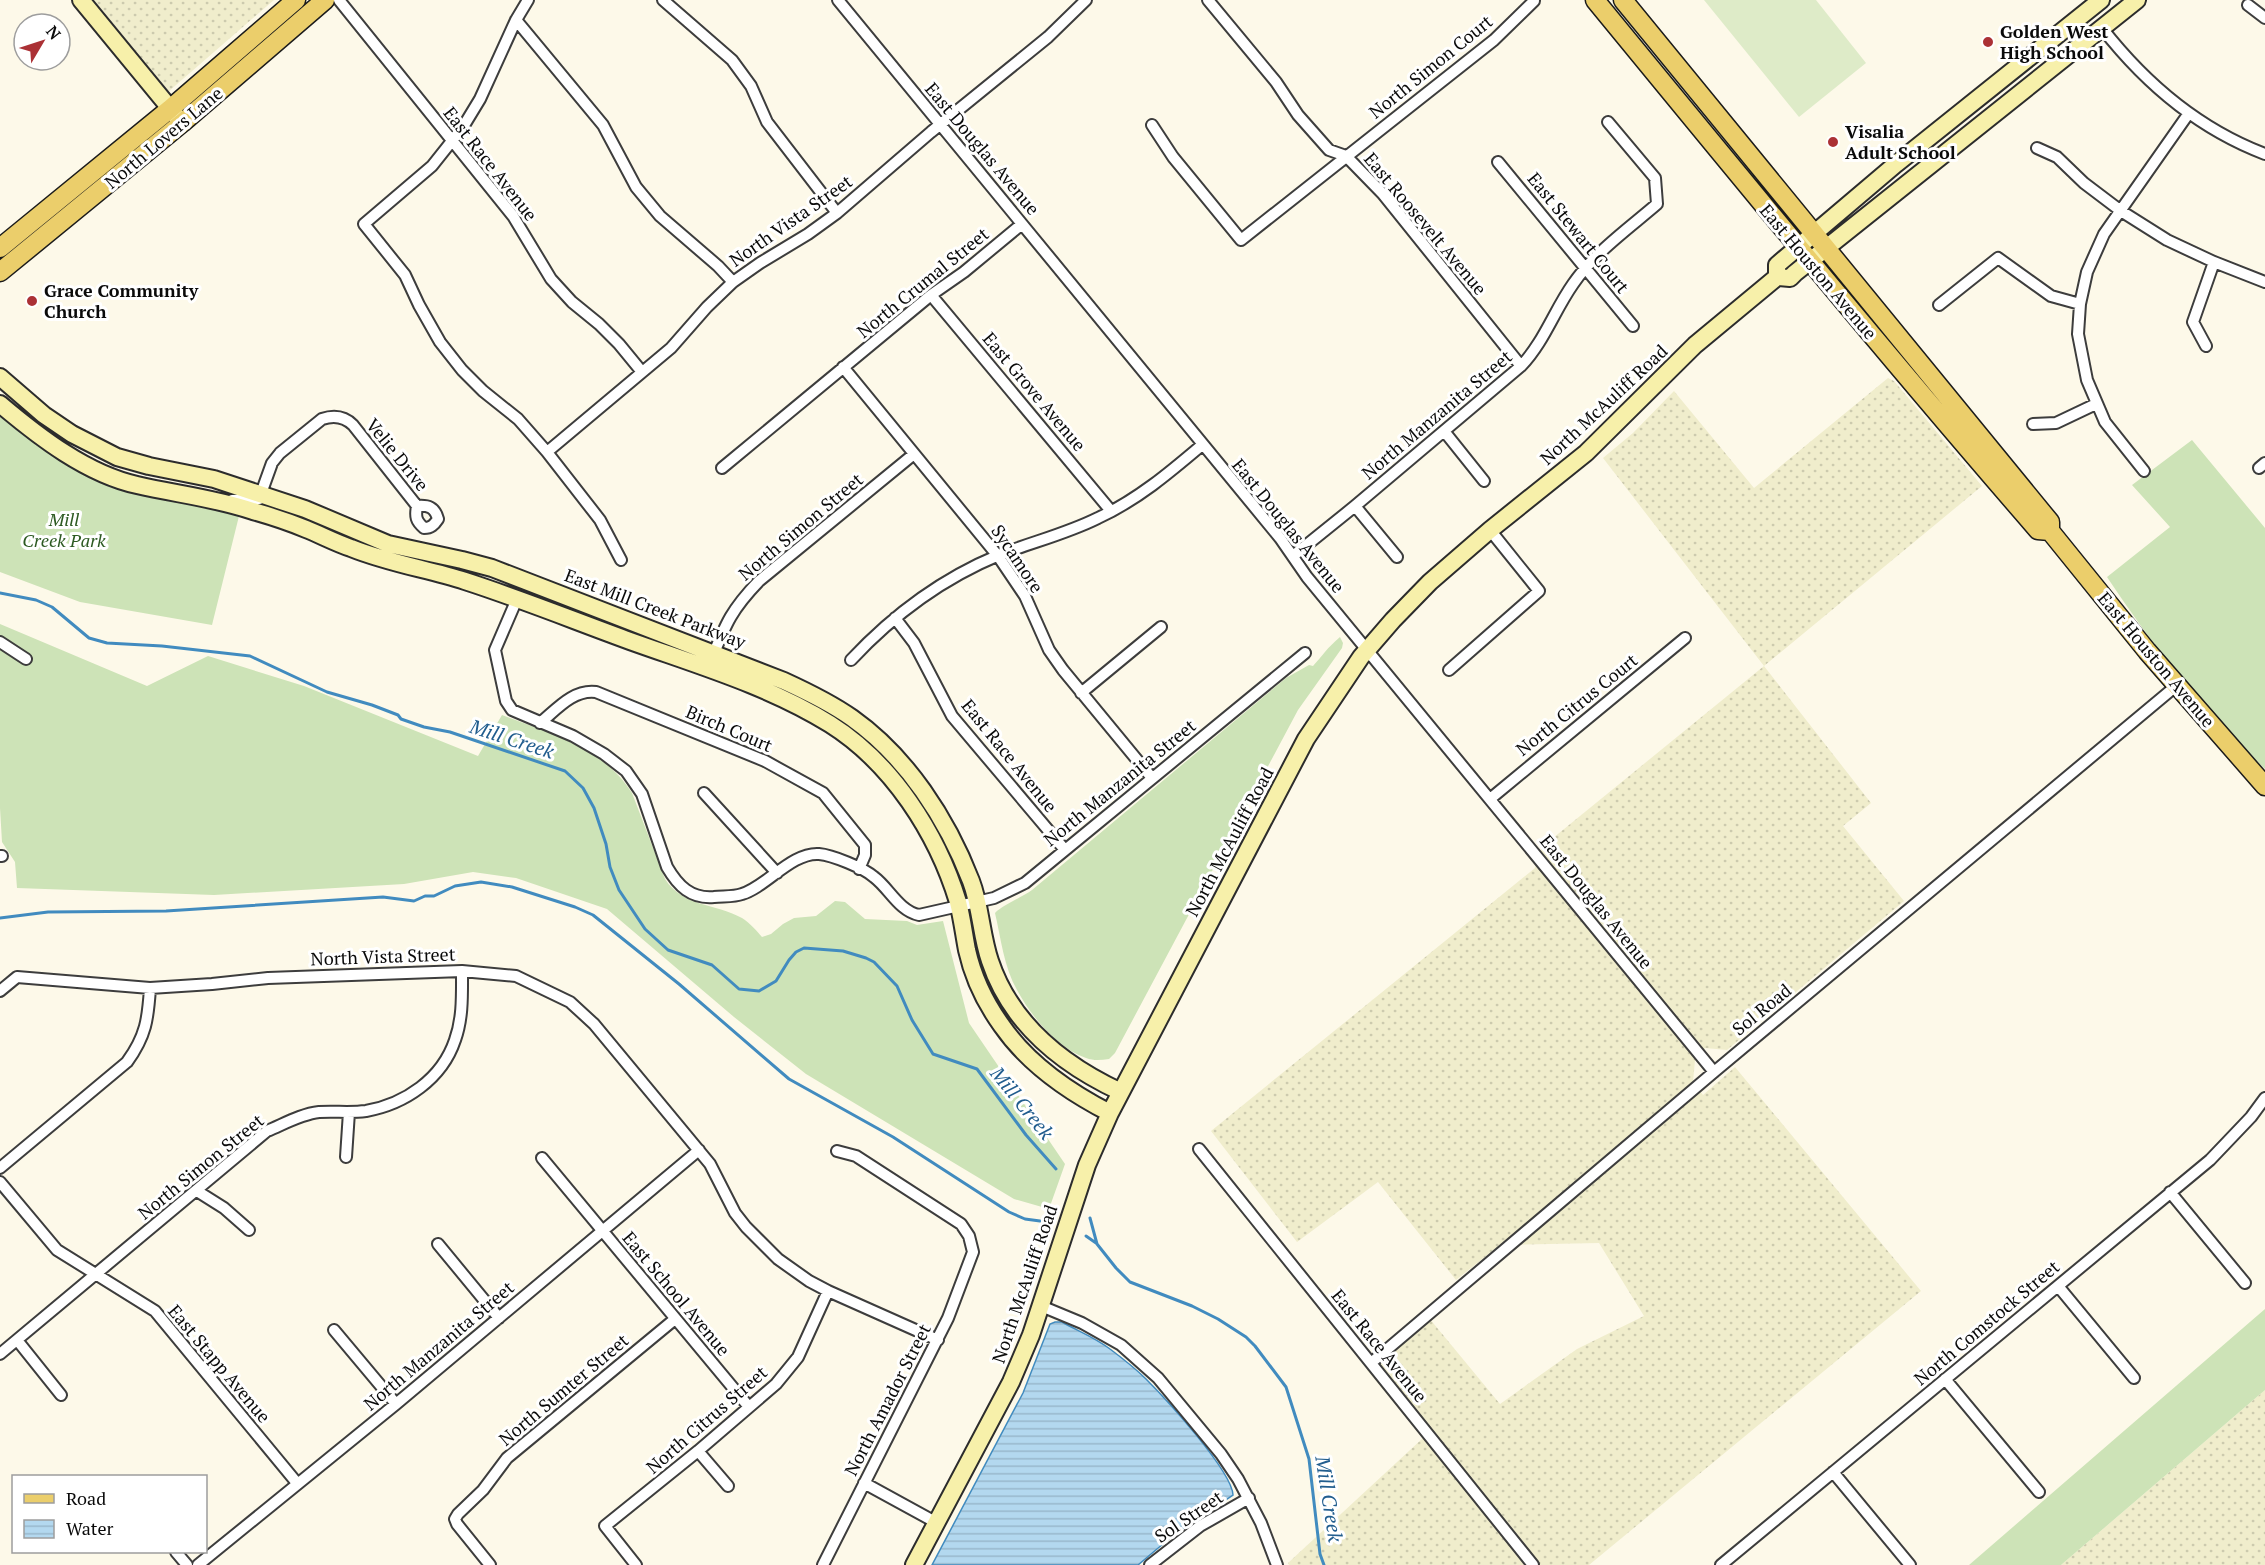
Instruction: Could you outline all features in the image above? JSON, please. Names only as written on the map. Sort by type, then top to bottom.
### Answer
[{"type":"main road","name":"North Lovers Lane","points":[[0,248],[170,109],[296,0]]},
{"type":"main road","name":"North Lovers Lane","points":[[0,272],[182,123],[325,0]]},
{"type":"main road","name":"East Houston Avenue","points":[[1595,0],[1798,248],[2038,530],[2050,531]]},
{"type":"main road","name":"East Houston Avenue","points":[[1623,0],[2050,522],[2050,531],[2176,686],[2265,786]]},
{"type":"street","points":[[81,0],[182,123]]},
{"type":"street","name":"East Race Avenue","points":[[339,0],[513,216],[551,279],[572,302],[619,344],[642,372]]},
{"type":"street","points":[[528,0],[516,20],[480,99],[453,141],[432,166],[364,224],[405,275],[418,305],[440,342],[462,370],[483,391],[518,419],[547,452],[600,520],[621,560]]},
{"type":"street","points":[[663,0],[732,60],[751,86],[772,128],[837,213]]},
{"type":"street","name":"East Douglas Avenue","points":[[838,0],[1293,556],[1307,578],[1714,1071]]},
{"type":"street","name":"North Vista Street","points":[[547,452],[671,348],[733,282],[837,213],[940,124],[1048,37],[1086,0]]},
{"type":"street","name":"East Roosevelt Avenue","points":[[1208,0],[1276,82],[1298,115],[1329,150],[1346,156],[1383,194],[1521,366]]},
{"type":"street","name":"North McAuliff Road","points":[[1777,278],[1777,265],[1896,164],[2101,0]]},
{"type":"street","name":"North McAuliff Road","points":[[914,1565],[1011,1382],[1041,1306],[1087,1165],[1110,1113],[1306,739],[1367,649],[1418,593],[1490,530],[1586,453],[1695,345],[1777,278],[1790,278],[2137,0]]},
{"type":"street","name":"North Simon Court","points":[[1346,156],[1394,121],[1494,40],[1534,1]]},
{"type":"street","points":[[2248,5],[2265,18]]},
{"type":"street","points":[[516,20],[603,125],[636,187],[660,216],[718,266],[733,282]]},
{"type":"street","points":[[2102,28],[2127,59],[2156,87],[2189,113],[2222,135],[2265,154]]},
{"type":"street","points":[[2144,471],[2105,422],[2096,404],[2081,357],[2078,334],[2080,304],[2087,272],[2096,250],[2189,113]]},
{"type":"street","name":"North Manzanita Street","points":[[1293,556],[1521,366],[1542,339],[1573,284],[1586,268],[1598,254],[1657,204],[1655,178],[1608,123]]},
{"type":"street","points":[[1152,125],[1173,157],[1241,240],[1346,156]]},
{"type":"street","points":[[2037,148],[2057,158],[2084,183],[2121,211],[2168,240],[2214,262],[2265,282]]},
{"type":"street","name":"East Stewart Court","points":[[1498,162],[1632,326]]},
{"type":"street","name":"North Crumal Street","points":[[722,468],[931,295],[964,272],[1022,224]]},
{"type":"street","points":[[1939,305],[1998,258],[2051,296],[2080,304]]},
{"type":"street","points":[[2206,346],[2193,322],[2214,262]]},
{"type":"street","name":"East Grove Avenue","points":[[931,295],[1111,511]]},
{"type":"street","name":"Sycamore","points":[[843,367],[998,556],[1025,596],[1049,650],[1081,693],[1152,778]]},
{"type":"street","name":"East Mill Creek Parkway","points":[[0,377],[72,434],[108,453],[149,466],[214,479],[305,508],[388,544],[492,568],[714,652],[825,700],[879,739],[898,759],[937,811],[971,882],[990,961],[1009,1000],[1023,1019],[1058,1056],[1078,1070],[1121,1092]]},
{"type":"street","name":"East Mill Creek Parkway","points":[[0,404],[29,429],[67,455],[104,474],[134,485],[216,500],[305,528],[371,555],[466,581],[780,697],[833,726],[876,762],[930,834],[959,907],[968,954],[976,979],[1002,1028],[1022,1051],[1068,1090],[1110,1113]]},
{"type":"street","points":[[2034,424],[2056,423],[2096,404]]},
{"type":"street","name":"Velie Drive","points":[[261,495],[272,463],[280,453],[322,419],[329,416],[340,417],[352,425],[417,506]]},
{"type":"street","points":[[1444,431],[1484,481]]},
{"type":"street","points":[[851,660],[877,632],[941,584],[998,556],[1069,531],[1111,511],[1146,490],[1202,445]]},
{"type":"street","name":"North Simon Street","points":[[707,669],[728,618],[759,581],[914,454]]},
{"type":"street","points":[[216,500],[257,500],[261,495]]},
{"type":"street","points":[[1355,506],[1397,557]]},
{"type":"street","points":[[1449,670],[1539,591],[1490,530]]},
{"type":"street","name":"North Manzanita Street","points":[[517,599],[495,650],[506,701],[512,710],[573,736],[604,754],[626,771],[642,794],[667,867],[673,878],[687,892],[707,898],[742,894],[801,858],[817,853],[874,876],[908,912],[913,914],[928,915],[994,898],[1025,883],[1305,653]]},
{"type":"street","name":"East Race Avenue","points":[[895,618],[914,643],[952,716],[1065,850]]},
{"type":"street","points":[[1081,693],[1161,627]]},
{"type":"street","name":"North Citrus Court","points":[[1490,798],[1685,638]]},
{"type":"street","points":[[0,642],[26,660]]},
{"type":"street","name":"Sol Road","points":[[1371,1363],[1714,1071],[2176,686]]},
{"type":"street","name":"Birch Court","points":[[540,723],[575,695],[586,691],[596,692],[765,761],[823,793],[866,845],[865,855],[859,869]]},
{"type":"street","points":[[704,793],[777,873]]},
{"type":"street","name":"North Vista Street","points":[[0,991],[17,977],[150,988],[268,978],[462,971],[516,976],[570,1002],[594,1024],[699,1150],[718,1176],[735,1213],[755,1237],[795,1272],[828,1292],[938,1340]]},
{"type":"street","name":"North Simon Street","points":[[0,1354],[267,1131],[318,1112],[349,1112],[390,1106],[417,1092],[441,1066],[455,1041],[462,1009],[462,971]]},
{"type":"street","points":[[0,1168],[127,1062],[140,1044],[147,1025],[150,988]]},
{"type":"street","name":"North Comstock Street","points":[[1721,1565],[2210,1160],[2265,1098]]},
{"type":"street","points":[[346,1157],[349,1112]]},
{"type":"street","name":"East Race Avenue","points":[[1199,1149],[1533,1565]]},
{"type":"street","name":"North Manzanita Street","points":[[198,1565],[500,1318],[699,1150]]},
{"type":"street","name":"North Amador Street","points":[[823,1565],[938,1340],[973,1252],[969,1236],[961,1224],[856,1156],[837,1151]]},
{"type":"street","name":"East School Avenue","points":[[542,1158],[749,1407]]},
{"type":"street","name":"East Stapp Avenue","points":[[0,1182],[57,1250],[155,1311],[297,1483]]},
{"type":"street","points":[[197,1191],[224,1208],[249,1230]]},
{"type":"street","points":[[2170,1192],[2245,1283]]},
{"type":"street","points":[[438,1244],[500,1318]]},
{"type":"street","points":[[2058,1287],[2134,1378]]},
{"type":"street","name":"North Citrus Street","points":[[636,1565],[605,1526],[776,1384],[798,1357],[828,1292]]},
{"type":"street","points":[[1041,1306],[1082,1323],[1121,1346],[1151,1372],[1177,1400],[1221,1454],[1249,1498],[1277,1565]]},
{"type":"street","name":"North Sumter Street","points":[[490,1565],[455,1519],[483,1490],[507,1458],[675,1319]]},
{"type":"street","points":[[334,1330],[396,1404]]},
{"type":"street","points":[[17,1340],[62,1395]]},
{"type":"street","points":[[1945,1379],[2039,1491]]},
{"type":"street","points":[[698,1451],[728,1486]]},
{"type":"street","points":[[1833,1472],[1910,1565]]},
{"type":"street","points":[[864,1483],[937,1523]]},
{"type":"street","name":"Sol Street","points":[[1150,1565],[1200,1526],[1249,1498]]},
{"type":"street","points":[[178,1553],[187,1565]]},
{"type":"shaded area","points":[[94,0],[274,0],[168,92]]},
{"type":"shaded area","points":[[1888,378],[1894,381],[1982,486],[1764,666],[1603,458],[1633,433],[1674,391],[1754,488]]},
{"type":"shaded area","points":[[1764,666],[1871,803],[1843,826],[1904,901],[1727,1050],[1705,1048],[1695,1060],[1693,1082],[1703,1095],[1735,1067],[1921,1291],[1589,1565],[1289,1565],[1288,1563],[1423,1438],[1367,1370],[1429,1318],[1500,1404],[1577,1349],[1644,1316],[1599,1243],[1500,1245],[1456,1280],[1378,1182],[1297,1242],[1211,1131],[1535,868],[1542,847]]},
{"type":"shaded area","points":[[2265,1390],[2265,1565],[2061,1565]]},
{"type":"green space","points":[[1704,0],[1816,0],[1866,63],[1799,117]]},
{"type":"green space","name":"Mill Creek Park","points":[[0,414],[49,453],[239,516],[212,625],[80,602],[0,572]]},
{"type":"green space","points":[[2192,440],[2265,528],[2265,769],[2221,725],[2180,678],[2107,577],[2170,527],[2132,485]]},
{"type":"green space","points":[[0,624],[147,686],[208,656],[304,686],[478,756],[502,715],[556,736],[591,753],[620,777],[632,793],[665,879],[672,888],[690,900],[742,918],[762,937],[771,934],[794,918],[816,916],[835,901],[845,902],[865,919],[907,921],[917,925],[943,921],[969,1023],[1065,1164],[1049,1209],[1014,1199],[806,1074],[734,1017],[607,909],[516,878],[473,872],[404,884],[214,895],[17,888],[15,862],[2,842]]},
{"type":"green space","points":[[1340,637],[1343,643],[1342,648],[1298,710],[1115,1053],[1109,1059],[1092,1060],[1065,1047],[1037,1020],[1017,990],[1006,962],[995,913],[1032,890],[1286,678],[1309,665],[1313,666]]},
{"type":"green space","points":[[2265,1309],[2265,1390],[2061,1565],[1969,1565]]},
{"type":"water","points":[[1062,1322],[1099,1341],[1146,1379],[1182,1418],[1222,1469],[1233,1495],[1176,1533],[1138,1565],[932,1565],[1023,1393],[1050,1324]]},
{"type":"waterway","name":"Mill Creek","points":[[0,593],[36,600],[52,607],[89,638],[107,643],[162,646],[250,656],[327,692],[372,705],[424,727],[450,732],[565,771],[583,788],[594,808],[606,844],[610,867],[619,890],[645,929],[668,950],[712,965],[739,989],[759,991],[776,981],[789,960],[796,952],[804,948],[843,951],[874,962],[897,986],[912,1020],[933,1054],[977,1069],[1026,1135],[1056,1169]]},
{"type":"waterway","points":[[0,918],[48,912],[166,911],[383,897],[414,901],[425,896],[434,896],[455,886],[481,882],[512,887],[593,915],[679,984],[789,1079],[893,1137],[1009,1212],[1025,1219],[1040,1221]]},
{"type":"waterway","name":"Mill Creek","points":[[1090,1218],[1097,1244],[1130,1282],[1192,1306],[1246,1337],[1286,1387],[1309,1459],[1320,1554],[1324,1565]]},
{"type":"waterway","points":[[1086,1236],[1096,1243]]},
{"type":"place","name":"Golden West High School","points":[[1988,42]]},
{"type":"place","name":"Visalia Adult School","points":[[1833,142]]},
{"type":"place","name":"Grace Community Church","points":[[32,301]]}]
